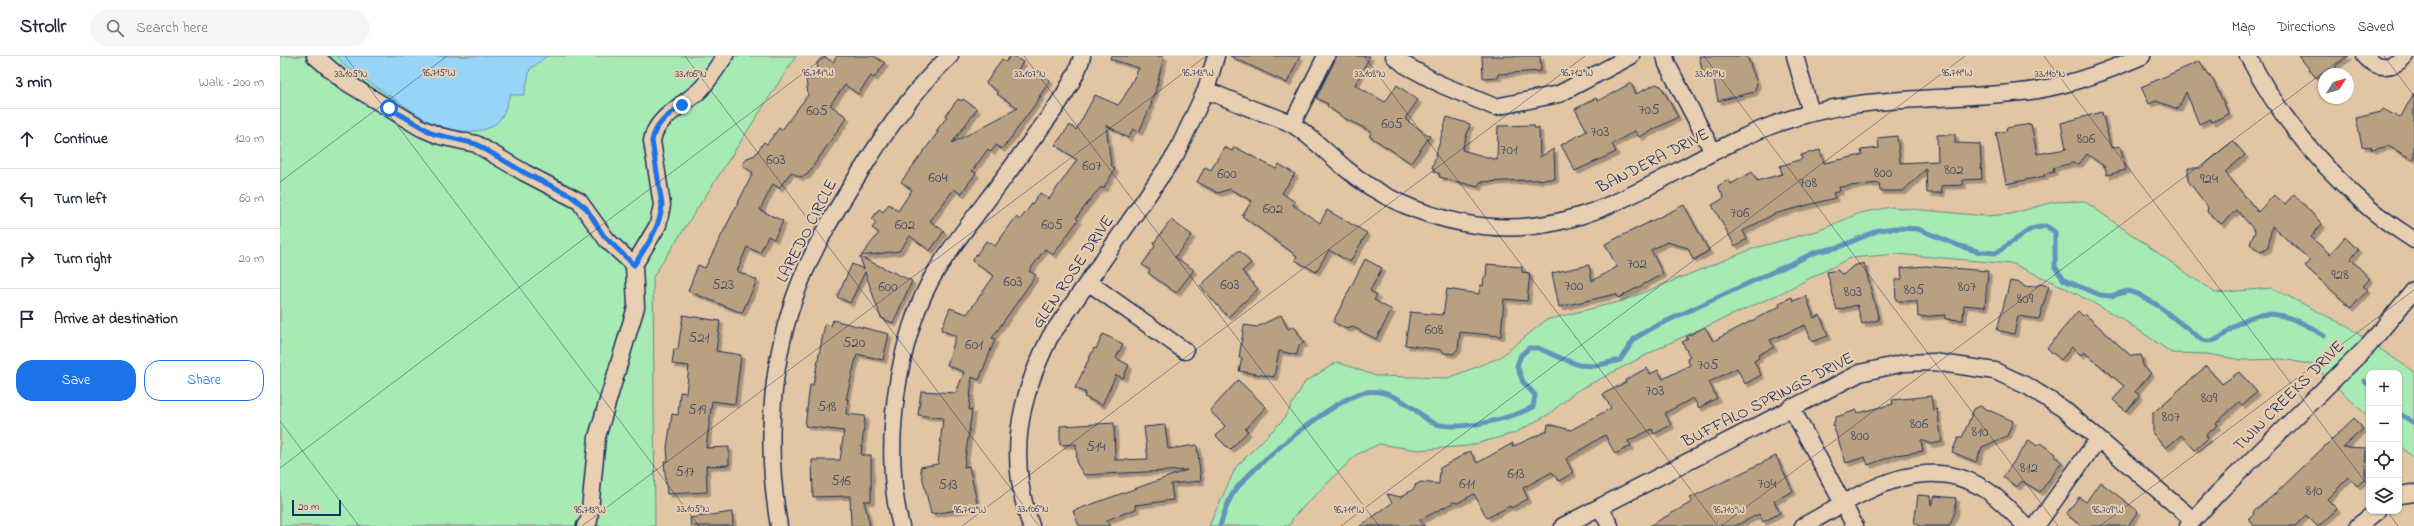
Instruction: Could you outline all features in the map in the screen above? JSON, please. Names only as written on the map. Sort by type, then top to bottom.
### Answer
[{"type":"street","points":[[315,56],[344,81],[421,128],[440,136],[476,144],[525,173],[570,195],[586,208],[604,236],[634,265]]},
{"type":"street","points":[[585,526],[589,521],[597,438],[636,307],[634,265],[647,246],[662,215],[662,205],[652,141],[653,132],[668,115],[703,87],[725,56]]},
{"type":"street","name":"LAREDO CIRCLE","points":[[779,526],[772,466],[772,409],[780,348],[794,298],[815,248],[840,202],[882,137],[935,69],[950,56]]},
{"type":"street","points":[[901,526],[895,505],[891,432],[902,368],[916,313],[937,269],[1060,100],[1082,56]]},
{"type":"street","name":"GLEN ROSE DRIVE","points":[[1031,526],[1021,489],[1018,461],[1020,421],[1025,396],[1034,369],[1050,337],[1176,154],[1206,90],[1216,56]]},
{"type":"street","points":[[1292,124],[1326,56]]},
{"type":"street","points":[[1394,56],[1405,65],[1442,85],[1495,107],[1559,94],[1631,56]]},
{"type":"street","points":[[1665,56],[1667,64],[1712,152]]},
{"type":"street","points":[[1796,56],[1810,113]]},
{"type":"street","name":"BANDERA DRIVE","points":[[1206,90],[1292,124],[1308,135],[1347,170],[1401,203],[1461,223],[1487,227],[1551,225],[1585,216],[1644,190],[1745,135],[1810,113],[1888,100],[2034,90],[2076,81],[2114,62],[2142,56]]},
{"type":"street","points":[[2248,56],[2260,80],[2290,124],[2327,168],[2368,207],[2414,240]]},
{"type":"street","points":[[2365,56],[2371,63],[2389,68],[2398,63],[2405,56]]},
{"type":"street","points":[[1088,282],[1185,351]]},
{"type":"street","name":"TWIN CREEKS DRIVE","points":[[2190,523],[2373,340],[2414,290]]},
{"type":"street","name":"BUFFALO SPRINGS DRIVE","points":[[1563,526],[1860,373],[1904,363],[1934,362],[1995,371],[2029,387],[2062,408],[2098,438],[2190,523]]},
{"type":"street","points":[[1792,407],[1855,526]]},
{"type":"street","points":[[2036,526],[2098,438]]},
{"type":"street","points":[[1803,526],[1843,504],[1889,482],[1909,476],[1927,473],[1956,475],[1984,488],[2026,526]]},
{"type":"street","points":[[2402,495],[2414,493]]},
{"type":"street","points":[[1600,507],[1610,526]]},
{"type":"street","points":[[2358,526],[2373,514]]},
{"type":"green space","points":[[280,56],[796,56],[653,277],[655,526],[280,526]]},
{"type":"green space","points":[[2084,201],[2215,293],[2272,288],[2348,327],[2414,372],[2414,459],[2402,448],[2402,370],[2366,370],[2366,414],[2313,365],[2283,359],[2242,360],[2207,354],[2172,353],[2124,320],[2064,287],[2013,264],[1897,254],[1850,258],[1781,293],[1667,344],[1575,392],[1549,414],[1515,433],[1468,446],[1418,450],[1379,444],[1356,455],[1294,516],[1289,526],[1209,526],[1236,467],[1283,420],[1305,382],[1337,362],[1376,376],[1448,378],[1499,358],[1546,320],[1622,301],[1755,248],[1820,230],[1860,213],[1891,207],[1985,216],[2011,214],[2053,202]]},
{"type":"water","points":[[337,56],[547,56],[530,69],[524,95],[510,95],[503,115],[494,125],[477,131],[466,131],[446,128],[429,122],[346,67]]},
{"type":"building","points":[[837,56],[874,56],[885,63],[874,78],[871,76],[858,94],[845,85],[830,105],[847,117],[807,175],[799,177],[791,172],[779,188],[773,184],[760,210],[783,221],[774,239],[768,236],[760,253],[747,247],[737,271],[757,280],[742,313],[688,291],[698,265],[705,268],[753,173],[742,165],[747,158],[755,155],[764,142],[767,144],[779,128],[782,130],[808,95],[806,79],[819,79],[817,63],[820,59],[825,57],[833,62]]},
{"type":"building","points":[[1010,56],[1014,56],[1023,62],[1013,77],[1037,72],[1050,80],[1039,97],[1041,96],[1007,143],[1001,149],[996,145],[991,152],[988,149],[972,171],[976,173],[961,194],[954,189],[930,221],[944,231],[930,251],[910,236],[899,251],[861,256],[879,233],[872,228],[876,223],[872,219],[879,209],[883,212],[889,204],[898,211],[912,190],[901,182],[938,132],[936,131],[947,117],[945,116],[958,99],[962,101],[963,99],[977,109],[952,143],[1018,108],[997,94],[998,92],[986,83],[1002,59],[1006,62]]},
{"type":"building","points":[[1111,56],[1164,56],[1155,92],[1150,102],[1152,103],[1139,132],[1133,129],[1128,138],[1106,125],[1111,165],[1115,169],[1103,189],[1101,187],[1076,218],[1078,220],[1053,255],[1045,249],[1029,271],[1036,275],[992,338],[995,339],[979,380],[972,377],[969,410],[972,410],[964,467],[969,466],[978,507],[931,514],[920,467],[938,464],[943,418],[918,415],[921,391],[956,393],[964,372],[947,365],[956,336],[941,330],[950,308],[967,314],[994,276],[972,261],[986,241],[995,246],[1016,217],[1020,220],[1040,193],[1049,199],[1077,160],[1055,145],[1070,125],[1076,130],[1095,95],[1118,105],[1124,97],[1139,68],[1110,59]]},
{"type":"building","points":[[1230,56],[1300,56],[1287,83]]},
{"type":"building","points":[[1337,56],[1370,56],[1355,85],[1385,102],[1397,85],[1418,100],[1406,117],[1406,120],[1430,136],[1411,163],[1369,136],[1372,132],[1344,118],[1327,106],[1328,104],[1316,98]]},
{"type":"building","points":[[1482,56],[1540,56],[1541,71],[1498,74],[1498,77],[1483,78]]},
{"type":"building","points":[[1699,56],[1747,56],[1757,83],[1754,92],[1718,101],[1713,76],[1704,78]]},
{"type":"building","points":[[2299,56],[2349,56],[2335,66],[2336,68],[2318,68],[2318,77],[2316,78]]},
{"type":"building","points":[[2200,61],[2205,71],[2206,70],[2213,80],[2229,114],[2212,122],[2211,119],[2199,124],[2186,92],[2178,109],[2156,101],[2149,104],[2141,87]]},
{"type":"building","points":[[1631,83],[1636,94],[1656,84],[1661,86],[1678,117],[1639,137],[1635,131],[1612,144],[1616,152],[1575,171],[1561,145],[1587,131],[1575,109],[1596,98],[1598,101]]},
{"type":"building","points":[[2414,93],[2414,160],[2388,146],[2372,150],[2371,147],[2362,146],[2356,118],[2381,112],[2383,109],[2400,118]]},
{"type":"building","points":[[2102,112],[2111,148],[2120,146],[2126,170],[2107,175],[2105,167],[2087,154],[2079,164],[2072,163],[2053,168],[2054,172],[2044,174],[2045,176],[2006,184],[1996,133],[2007,131],[2006,128],[2031,124],[2037,154],[2066,149],[2061,123]]},
{"type":"building","points":[[1447,117],[1470,124],[1462,150],[1497,160],[1498,126],[1534,125],[1534,128],[1539,128],[1540,157],[1554,149],[1555,179],[1480,182],[1478,187],[1439,177],[1440,174],[1434,172],[1434,169],[1432,168]]},
{"type":"building","points":[[1955,134],[1955,143],[1980,144],[1982,179],[1963,180],[1963,185],[1941,186],[1942,193],[1927,193],[1926,169],[1903,191],[1880,191],[1879,183],[1839,187],[1840,191],[1833,193],[1835,198],[1774,214],[1743,231],[1747,239],[1735,246],[1712,205],[1724,198],[1718,186],[1729,179],[1731,184],[1752,172],[1757,181],[1782,174],[1780,166],[1802,159],[1801,155],[1820,150],[1824,163],[1862,155],[1861,150],[1879,148],[1878,138],[1897,136],[1900,163],[1938,161],[1937,135]]},
{"type":"building","points":[[2233,141],[2245,155],[2225,172],[2258,212],[2274,195],[2285,204],[2294,194],[2322,224],[2311,237],[2330,254],[2345,237],[2358,250],[2351,259],[2370,279],[2363,286],[2368,290],[2351,308],[2305,266],[2310,260],[2272,226],[2268,248],[2261,252],[2250,244],[2255,231],[2237,210],[2221,224],[2207,212],[2208,207],[2188,181],[2188,168],[2200,168]]},
{"type":"building","points":[[1224,147],[1232,151],[1234,147],[1237,148],[1276,169],[1279,164],[1295,174],[1282,193],[1295,202],[1293,205],[1320,223],[1327,210],[1367,233],[1350,262],[1329,250],[1316,272],[1295,260],[1297,256],[1242,216],[1252,201],[1230,189],[1218,193],[1197,182],[1205,167],[1211,170]]},
{"type":"building","points":[[1684,205],[1709,251],[1693,260],[1688,248],[1667,242],[1651,250],[1663,274],[1618,298],[1616,294],[1559,307],[1552,273],[1589,265],[1592,281],[1617,267],[1605,244]]},
{"type":"building","points":[[1171,220],[1192,235],[1175,257],[1194,270],[1176,293],[1148,273],[1150,270],[1142,265],[1155,246],[1153,244]]},
{"type":"building","points":[[1239,250],[1251,263],[1242,271],[1258,289],[1228,317],[1200,286]]},
{"type":"building","points":[[860,257],[912,281],[893,323],[881,318],[865,272],[850,303],[837,297],[852,264],[864,269]]},
{"type":"building","points":[[1365,259],[1382,268],[1370,291],[1377,295],[1374,300],[1392,310],[1376,339],[1353,327],[1347,329],[1333,322]]},
{"type":"building","points":[[1864,263],[1879,320],[1862,324],[1857,305],[1837,310],[1827,272],[1837,270],[1843,275],[1853,266]]},
{"type":"building","points":[[1487,264],[1522,267],[1522,272],[1530,273],[1527,301],[1504,299],[1501,336],[1460,332],[1458,349],[1453,354],[1444,353],[1442,350],[1405,345],[1410,312],[1443,315],[1447,289],[1479,294],[1480,285],[1483,286],[1484,277],[1486,277]]},
{"type":"building","points":[[1926,266],[1988,271],[1985,307],[1964,305],[1963,320],[1945,319],[1945,315],[1918,317],[1917,301],[1896,301],[1895,280],[1902,279],[1901,268]]},
{"type":"building","points":[[2010,281],[2021,283],[2024,287],[2040,284],[2049,286],[2039,319],[2018,316],[2014,334],[1997,330]]},
{"type":"building","points":[[1806,296],[1814,318],[1820,315],[1828,336],[1812,342],[1805,325],[1770,340],[1774,347],[1758,355],[1759,358],[1754,361],[1761,375],[1745,384],[1737,368],[1709,382],[1717,398],[1699,408],[1693,398],[1665,413],[1671,425],[1654,434],[1652,429],[1628,441],[1631,446],[1615,454],[1605,435],[1566,459],[1573,473],[1559,481],[1552,472],[1523,488],[1528,499],[1511,508],[1510,506],[1487,518],[1474,494],[1458,503],[1454,502],[1420,520],[1424,526],[1360,526],[1392,503],[1387,494],[1401,497],[1421,482],[1439,484],[1440,468],[1470,451],[1477,463],[1513,443],[1512,447],[1547,431],[1548,424],[1571,430],[1611,408],[1603,394],[1626,382],[1625,380],[1647,368],[1650,374],[1658,370],[1663,379],[1690,365],[1687,359],[1690,357],[1682,342],[1688,339],[1686,337],[1705,327],[1713,341],[1780,306],[1779,303],[1792,297],[1793,301]]},
{"type":"building","points":[[2078,311],[2083,316],[2085,314],[2131,356],[2141,355],[2143,366],[2151,373],[2135,392],[2140,395],[2126,411],[2113,400],[2124,386],[2084,352],[2081,355],[2072,347],[2061,360],[2047,348]]},
{"type":"building","points":[[683,315],[720,321],[716,351],[741,355],[735,404],[712,401],[706,448],[729,447],[729,465],[706,466],[707,492],[667,494],[664,461],[668,461],[667,448],[672,414],[678,415],[680,392],[686,393],[689,366],[672,364],[674,349],[678,349]]},
{"type":"building","points":[[1281,315],[1288,329],[1294,326],[1304,343],[1299,345],[1297,355],[1279,351],[1274,377],[1239,371],[1242,358],[1239,358],[1244,325],[1257,327]]},
{"type":"building","points":[[833,320],[889,334],[883,360],[857,354],[846,399],[848,399],[846,414],[865,416],[861,455],[871,455],[871,501],[864,501],[870,526],[851,526],[850,496],[813,497],[812,460],[840,460],[844,431],[805,426],[810,385],[813,385],[825,324],[831,326]]},
{"type":"building","points":[[1103,334],[1123,344],[1116,358],[1129,365],[1123,378],[1116,375],[1102,405],[1084,397],[1086,393],[1075,388],[1094,348],[1096,349]]},
{"type":"building","points":[[2206,366],[2222,384],[2239,372],[2257,392],[2242,405],[2239,402],[2216,423],[2218,425],[2206,435],[2208,438],[2195,450],[2181,435],[2166,448],[2153,434],[2153,413]]},
{"type":"building","points":[[1238,380],[1266,407],[1245,429],[1248,431],[1230,450],[1216,436],[1225,426],[1210,411]]},
{"type":"building","points":[[1931,396],[1933,410],[1937,409],[1942,442],[1931,444],[1921,440],[1923,451],[1896,455],[1868,465],[1865,457],[1846,463],[1833,425],[1836,417],[1857,410],[1858,413],[1893,404],[1892,400]]},
{"type":"building","points":[[1980,406],[2013,421],[2007,436],[1982,447],[1976,462],[1952,452],[1958,438],[1962,438],[1974,409]]},
{"type":"building","points":[[2354,418],[2363,429],[2343,447],[2366,448],[2365,479],[2357,486],[2349,477],[2327,499],[2337,509],[2319,526],[2317,526],[2306,515],[2295,526],[2254,526],[2249,519],[2254,514],[2253,512],[2275,494]]},
{"type":"building","points":[[1114,423],[1115,460],[1148,459],[1144,427],[1165,425],[1168,449],[1197,445],[1201,481],[1171,484],[1173,500],[1135,505],[1136,509],[1107,520],[1109,526],[1079,526],[1073,511],[1187,470],[1084,475],[1077,464],[1076,444],[1060,445],[1060,426]]},
{"type":"building","points":[[2029,440],[2037,446],[2040,443],[2043,445],[2056,454],[2054,456],[2062,462],[2040,492],[2022,481],[2017,487],[2003,477]]},
{"type":"building","points":[[1776,456],[1793,491],[1774,501],[1780,513],[1763,522],[1759,514],[1735,526],[1649,526],[1692,502],[1690,498]]},
{"type":"building","points":[[2100,482],[2138,511],[2128,526],[2081,526],[2066,514],[2079,497],[2086,502]]},
{"type":"building","points":[[1918,495],[1930,496],[1931,505],[1935,496],[1956,498],[1955,512],[1949,526],[1918,526],[1918,524],[1914,524]]},
{"type":"building","points":[[732,512],[733,526],[691,526],[690,518]]},
{"type":"waterway","points":[[1220,526],[1232,495],[1255,469],[1273,452],[1315,420],[1335,406],[1353,397],[1366,392],[1380,392],[1394,396],[1431,422],[1444,425],[1470,425],[1511,416],[1533,407],[1535,395],[1523,382],[1517,366],[1521,355],[1529,348],[1538,348],[1579,365],[1595,366],[1620,360],[1635,338],[1654,327],[1816,252],[1839,247],[1879,230],[1896,228],[1918,229],[1960,246],[1980,252],[1996,253],[2031,229],[2046,226],[2055,232],[2055,267],[2064,280],[2100,295],[2111,296],[2128,291],[2138,294],[2157,305],[2202,340],[2208,341],[2218,339],[2241,322],[2252,317],[2273,314],[2284,316],[2305,324],[2324,336]]},
{"type":"waterway","points":[[2402,415],[2414,423]]},
{"type":"route","points":[[389,108],[421,128],[434,134],[476,144],[534,178],[570,195],[586,208],[604,236],[634,265],[647,246],[662,215],[662,205],[652,141],[653,132],[668,115],[682,105]]}]
